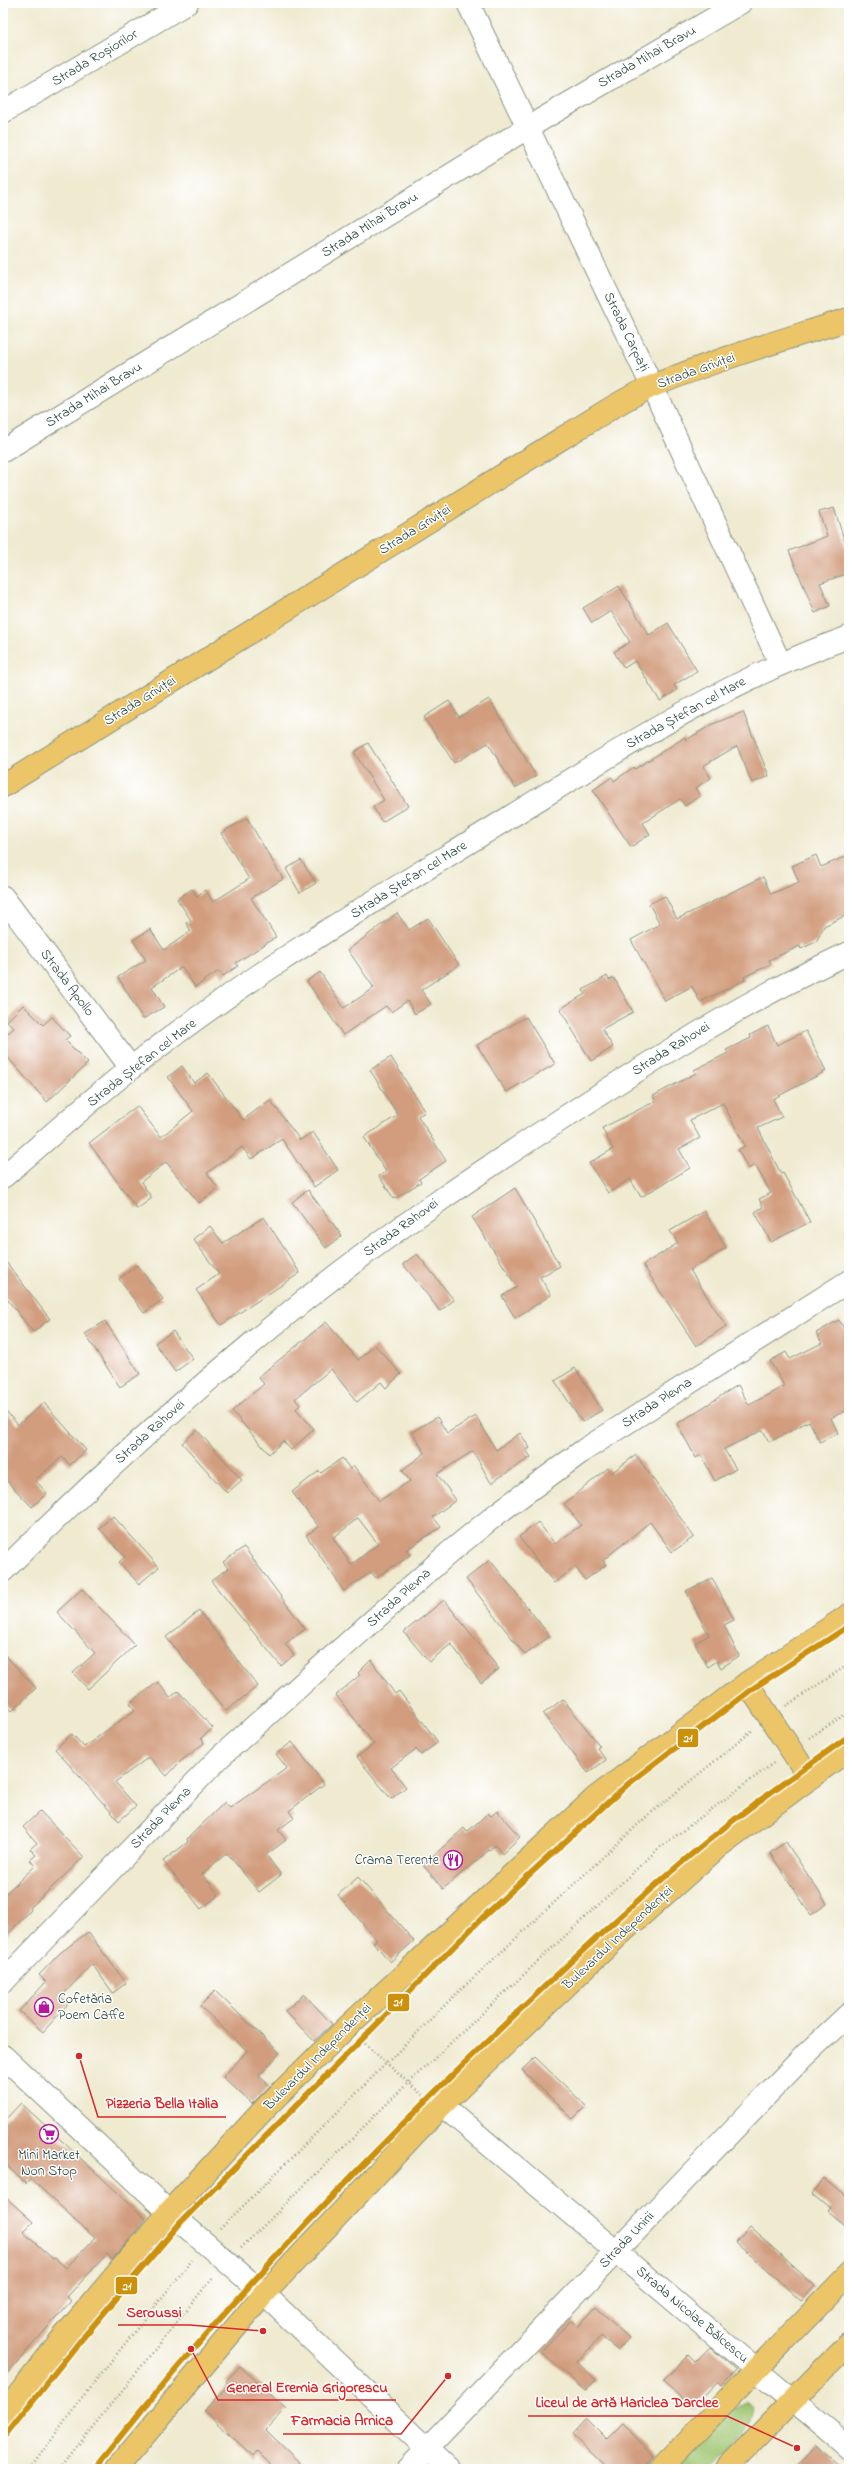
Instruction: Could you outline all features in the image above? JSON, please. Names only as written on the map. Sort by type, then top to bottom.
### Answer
[{"type":"main road","name":"Strada Griviței","points":[[3,786],[564,437],[652,386],[718,362],[849,319]]},
{"type":"main road","name":"Bulevardul Independenței","points":[[3,2415],[59,2342],[169,2212],[269,2104],[347,2027],[595,1798],[747,1683],[849,1615]]},
{"type":"main road","points":[[747,1683],[809,1777]]},
{"type":"main road","name":"Bulevardul Independenței","points":[[116,2469],[197,2371],[264,2294],[442,2105],[629,1926],[718,1847],[809,1777],[849,1749]]},
{"type":"main road","points":[[660,2469],[849,2274]]},
{"type":"main road","points":[[726,2469],[849,2343]]},
{"type":"street","name":"Strada Roșiorilor","points":[[3,112],[187,3]]},
{"type":"street","name":"Strada Carpați","points":[[468,3],[652,386],[780,663]]},
{"type":"street","name":"Strada Mihai Bravu","points":[[3,451],[527,128],[740,3]]},
{"type":"street","name":"Strada Ștefan cel Mare","points":[[3,1177],[131,1068],[273,967],[460,848],[682,713],[780,663],[849,637]]},
{"type":"street","name":"Strada Apollo","points":[[3,897],[131,1068]]},
{"type":"street","name":"Strada Rahovei","points":[[3,1571],[142,1438],[223,1366],[378,1244],[461,1185],[672,1049],[753,1002],[849,953]]},
{"type":"street","name":"Strada Plevna","points":[[3,1982],[220,1757],[450,1552],[498,1513],[584,1450],[849,1281]]},
{"type":"street","name":"Strada Unirii","points":[[407,2469],[805,2055],[849,2014]]},
{"type":"street","points":[[3,2056],[169,2212],[264,2294],[448,2469]]},
{"type":"street","name":"Strada Nicolae Bălcescu","points":[[442,2105],[849,2448]]},
{"type":"path","points":[[30,2469],[76,2405],[205,2244],[454,1996],[646,1817],[769,1716],[849,1664]]},
{"type":"path","points":[[59,2469],[116,2395],[227,2262],[408,2083],[658,1849],[791,1750],[849,1712]]},
{"type":"path","points":[[347,2027],[427,2099],[442,2105]]},
{"type":"green space","points":[[745,2402],[752,2408],[752,2416],[748,2426],[732,2446],[709,2469],[674,2469],[734,2408]]},
{"type":"building","points":[[834,508],[849,555],[849,573],[820,583],[830,606],[815,613],[789,551],[827,536],[819,512]]},
{"type":"building","points":[[619,586],[649,635],[668,623],[697,671],[674,685],[677,690],[660,701],[635,661],[624,668],[614,652],[630,642],[611,611],[592,623],[583,608]]},
{"type":"building","points":[[489,699],[536,776],[515,788],[488,743],[454,763],[424,717],[449,701],[459,717]]},
{"type":"building","points":[[743,712],[769,776],[752,783],[737,746],[703,766],[711,778],[695,788],[700,796],[685,806],[680,799],[643,823],[650,834],[631,847],[593,790],[612,777],[614,781],[634,767],[635,769],[685,737],[686,740],[713,724]]},
{"type":"building","points":[[368,743],[408,806],[382,822],[373,807],[384,800],[354,752]]},
{"type":"building","points":[[247,818],[283,879],[251,898],[276,937],[236,963],[238,966],[223,976],[219,971],[195,987],[182,967],[152,987],[164,1007],[143,1019],[118,977],[146,960],[133,940],[150,929],[164,950],[191,931],[186,923],[191,920],[177,899],[192,889],[197,896],[205,890],[213,902],[249,879],[221,833]]},
{"type":"building","points":[[816,855],[821,867],[849,855],[849,914],[824,926],[816,942],[801,949],[800,946],[769,960],[771,964],[744,977],[745,980],[700,1002],[692,986],[665,1001],[631,940],[660,924],[649,904],[665,896],[677,919],[763,877],[771,894],[799,882],[792,866]]},
{"type":"building","points":[[301,860],[316,883],[300,893],[286,869]]},
{"type":"building","points":[[397,913],[409,930],[428,918],[459,965],[421,990],[431,1004],[415,1014],[407,1001],[391,1012],[386,1006],[343,1035],[307,981],[320,972],[344,1008],[374,988],[348,950]]},
{"type":"building","points":[[607,976],[609,980],[614,978],[633,1012],[602,1029],[613,1047],[591,1061],[560,1009],[585,994],[583,990]]},
{"type":"building","points":[[23,1005],[43,1025],[52,1017],[70,1036],[65,1040],[88,1063],[47,1102],[3,1052],[3,1037],[14,1028],[7,1021]]},
{"type":"building","points":[[526,1017],[555,1064],[506,1092],[477,1045]]},
{"type":"building","points":[[768,1026],[777,1045],[806,1031],[826,1071],[773,1099],[782,1117],[758,1128],[781,1174],[783,1173],[810,1222],[771,1242],[755,1212],[763,1207],[759,1199],[771,1193],[755,1165],[748,1169],[738,1150],[745,1146],[723,1103],[690,1120],[700,1138],[679,1149],[690,1168],[641,1197],[630,1179],[608,1193],[589,1163],[613,1149],[602,1128],[656,1101],[653,1096],[696,1073],[694,1070],[728,1053],[726,1050],[751,1038],[750,1035]]},
{"type":"building","points":[[391,1057],[425,1112],[418,1116],[446,1161],[419,1179],[421,1182],[394,1199],[379,1176],[386,1172],[364,1137],[398,1115],[370,1070]]},
{"type":"building","points":[[182,1066],[194,1083],[208,1073],[243,1120],[270,1100],[300,1140],[313,1132],[338,1170],[314,1187],[282,1139],[251,1159],[242,1147],[207,1173],[218,1188],[199,1203],[166,1162],[141,1182],[152,1198],[137,1209],[89,1143],[137,1106],[161,1137],[193,1111],[168,1077]]},
{"type":"building","points":[[515,1188],[560,1266],[540,1277],[551,1295],[515,1318],[502,1296],[517,1287],[472,1217]]},
{"type":"building","points":[[308,1190],[342,1236],[326,1248],[292,1202]]},
{"type":"building","points":[[704,1211],[726,1248],[690,1270],[726,1326],[696,1346],[643,1265],[678,1243],[670,1231]]},
{"type":"building","points":[[264,1217],[300,1273],[221,1325],[196,1290],[219,1274],[193,1239],[210,1226],[223,1243]]},
{"type":"building","points":[[417,1254],[454,1300],[440,1311],[403,1264]]},
{"type":"building","points":[[3,1258],[50,1319],[33,1332],[3,1294]]},
{"type":"building","points":[[137,1265],[163,1299],[144,1313],[119,1279]]},
{"type":"building","points":[[839,1320],[849,1337],[849,1409],[831,1418],[838,1433],[820,1442],[809,1421],[769,1442],[763,1430],[724,1449],[736,1469],[715,1481],[701,1455],[696,1458],[677,1424],[738,1385],[749,1405],[784,1386],[770,1361],[786,1352],[790,1359],[822,1343],[816,1333]]},
{"type":"building","points":[[105,1321],[140,1374],[120,1387],[85,1334]]},
{"type":"building","points":[[326,1322],[358,1360],[375,1345],[401,1374],[386,1388],[381,1382],[357,1402],[331,1369],[295,1399],[300,1405],[296,1409],[314,1429],[291,1450],[283,1441],[269,1454],[232,1411],[264,1384],[258,1377]]},
{"type":"building","points":[[173,1331],[193,1359],[175,1372],[155,1343]]},
{"type":"building","points":[[575,1368],[602,1410],[582,1422],[555,1381]]},
{"type":"building","points":[[44,1403],[86,1450],[70,1465],[62,1457],[35,1480],[47,1493],[32,1507],[3,1477],[3,1408],[18,1425]]},
{"type":"building","points":[[476,1416],[496,1450],[520,1433],[530,1448],[526,1450],[531,1457],[491,1483],[473,1451],[437,1474],[456,1500],[433,1517],[441,1527],[406,1550],[410,1555],[395,1566],[394,1565],[376,1578],[371,1572],[344,1591],[306,1535],[319,1527],[292,1492],[319,1471],[321,1473],[342,1458],[350,1469],[354,1466],[379,1501],[410,1481],[402,1470],[425,1453],[412,1432],[437,1417],[447,1433]],"holes":[[[358,1518],[378,1544],[351,1565],[333,1538]]]},
{"type":"building","points":[[197,1430],[242,1480],[227,1493],[182,1443]]},
{"type":"building","points":[[636,1455],[694,1537],[672,1552],[650,1522],[603,1560],[606,1565],[585,1580],[575,1567],[554,1583],[519,1537],[538,1522],[555,1544],[581,1525],[564,1504],[608,1468],[611,1473]]},
{"type":"building","points":[[113,1516],[159,1567],[139,1584],[119,1562],[125,1557],[99,1528]]},
{"type":"building","points":[[244,1547],[305,1629],[285,1644],[294,1655],[281,1666],[211,1581],[228,1568],[223,1562]]},
{"type":"building","points":[[490,1560],[550,1636],[525,1655],[466,1579]]},
{"type":"building","points":[[712,1578],[734,1620],[724,1625],[739,1656],[721,1668],[717,1661],[708,1667],[695,1643],[709,1635],[686,1591]]},
{"type":"building","points":[[82,1589],[135,1645],[88,1689],[73,1673],[95,1653],[57,1612]]},
{"type":"building","points":[[444,1600],[499,1669],[481,1683],[451,1644],[429,1662],[404,1632]]},
{"type":"building","points":[[199,1611],[258,1686],[226,1711],[166,1637]]},
{"type":"building","points":[[3,1653],[36,1688],[12,1711],[3,1702]]},
{"type":"building","points":[[371,1660],[395,1694],[399,1691],[438,1742],[421,1755],[416,1749],[391,1768],[406,1787],[391,1799],[357,1757],[374,1744],[336,1695],[360,1675],[358,1673]]},
{"type":"building","points":[[158,1682],[170,1698],[178,1691],[213,1728],[201,1738],[204,1743],[180,1762],[167,1776],[149,1757],[115,1782],[136,1806],[119,1821],[55,1749],[72,1734],[84,1747],[135,1710],[130,1703]]},
{"type":"building","points":[[563,1699],[600,1746],[597,1748],[606,1760],[588,1773],[543,1714]]},
{"type":"building","points":[[292,1742],[324,1784],[289,1811],[294,1818],[278,1830],[286,1840],[266,1855],[281,1875],[259,1892],[227,1853],[202,1874],[219,1895],[201,1909],[163,1861],[188,1842],[187,1839],[225,1802],[230,1808],[287,1768],[276,1754]]},
{"type":"building","points":[[40,1811],[84,1857],[30,1908],[31,1910],[3,1939],[3,1896],[35,1866],[30,1860],[36,1855],[30,1849],[37,1843],[23,1827]]},
{"type":"building","points":[[497,1811],[520,1837],[502,1854],[495,1845],[443,1889],[423,1865],[464,1828],[467,1832],[488,1813],[491,1816]]},
{"type":"building","points":[[786,1842],[827,1904],[811,1915],[770,1853]]},
{"type":"building","points":[[358,1877],[414,1941],[390,1962],[373,1942],[377,1940],[338,1895]]},
{"type":"building","points":[[88,1932],[126,1983],[113,1993],[92,1964],[61,1997],[68,2004],[43,2032],[19,2011],[46,1982],[39,1975],[60,1953]]},
{"type":"building","points":[[215,1991],[280,2053],[259,2076],[270,2086],[252,2104],[223,2077],[247,2051],[200,2006]]},
{"type":"building","points":[[304,1994],[332,2024],[314,2041],[285,2011]]},
{"type":"building","points":[[535,2057],[586,2106],[573,2119],[522,2070]]},
{"type":"building","points":[[21,2103],[146,2219],[112,2260],[107,2254],[67,2297],[71,2301],[3,2378],[3,2195],[33,2222],[23,2232],[53,2259],[55,2258],[66,2268],[95,2238],[31,2179],[26,2184],[3,2162],[3,2122]]},
{"type":"building","points":[[824,2178],[849,2199],[849,2229],[827,2211],[830,2208],[812,2193]]},
{"type":"building","points":[[750,2227],[815,2286],[801,2301],[736,2242]]},
{"type":"building","points":[[596,2307],[629,2338],[617,2351],[601,2336],[577,2362],[596,2380],[585,2391],[541,2351],[571,2320],[578,2327]]},
{"type":"building","points":[[710,2347],[736,2370],[721,2386],[717,2382],[692,2408],[663,2381],[688,2355],[695,2362]]},
{"type":"building","points":[[240,2366],[286,2409],[266,2430],[306,2469],[275,2469],[257,2451],[253,2456],[204,2411],[229,2384],[226,2381]]},
{"type":"building","points":[[586,2419],[606,2439],[622,2423],[654,2456],[641,2469],[608,2469],[572,2434]]},
{"type":"building","points":[[815,2446],[843,2469],[795,2469]]},
{"type":"transit line","name":"21","points":[[3,2438],[76,2346],[181,2222],[481,1919],[628,1784],[752,1689],[849,1626]]},
{"type":"transit line","name":"21","points":[[94,2469],[141,2411],[239,2297],[341,2187],[446,2081],[582,1951],[667,1875],[740,1815],[849,1736]]},
{"type":"place","name":"Crama Terente","points":[[453,1860]]},
{"type":"place","name":"Cofetăria Poem Caffe","points":[[44,2007]]},
{"type":"place","name":"Pizzeria Bella Italia","points":[[79,2056]]},
{"type":"place","name":"Mini Market Non Stop","points":[[49,2134]]},
{"type":"place","name":"Seroussi","points":[[263,2331]]},
{"type":"place","name":"General Eremia Grigorescu","points":[[191,2349]]},
{"type":"place","name":"Farmacia Arnica","points":[[448,2376]]},
{"type":"place","name":"Liceul de artă Hariclea Darclee","points":[[797,2448]]}]
